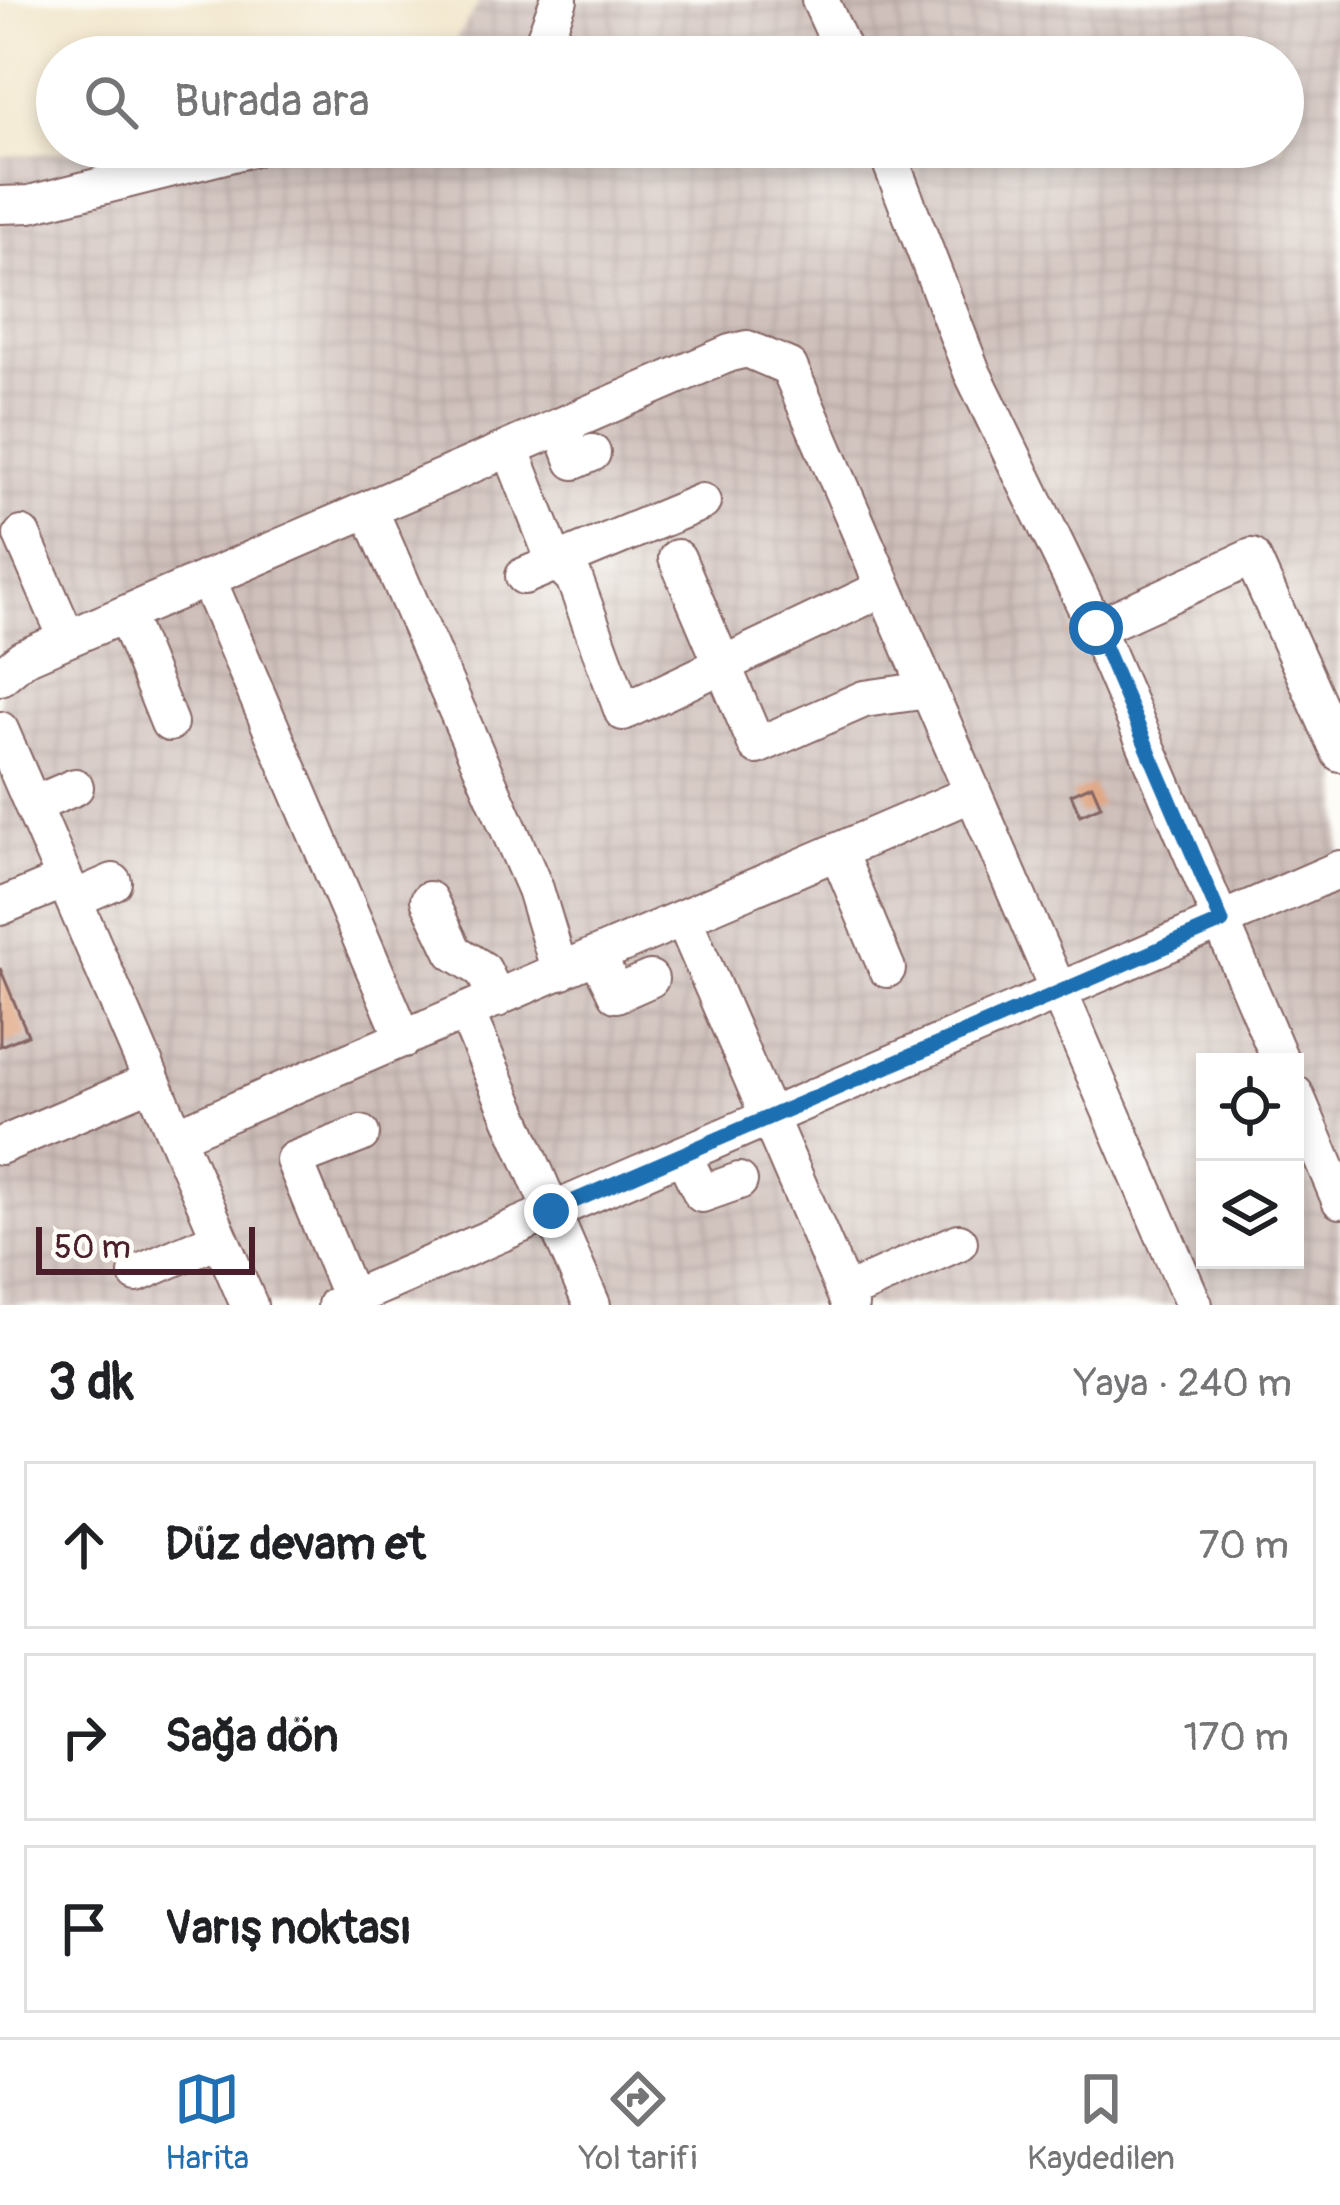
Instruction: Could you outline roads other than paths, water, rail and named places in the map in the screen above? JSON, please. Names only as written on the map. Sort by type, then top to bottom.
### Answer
[{"type":"street","points":[[545,36],[560,0]]},
{"type":"street","points":[[820,0],[836,36]]},
{"type":"street","points":[[0,205],[30,204],[173,168]]},
{"type":"street","points":[[892,168],[972,372],[1096,628],[1277,1053]]},
{"type":"street","points":[[0,677],[22,658],[67,638],[730,353],[747,349],[770,357],[789,367],[1194,1305]]},
{"type":"street","points":[[561,426],[574,461],[592,453]]},
{"type":"street","points":[[510,448],[558,562],[574,578],[623,712],[884,588]]},
{"type":"street","points":[[524,577],[702,502]]},
{"type":"street","points":[[368,509],[535,889],[560,972]]},
{"type":"street","points":[[24,534],[67,638]]},
{"type":"street","points":[[1096,628],[1252,557],[1340,753]]},
{"type":"street","points":[[677,558],[757,746],[864,699],[928,690]]},
{"type":"street","points":[[207,578],[404,1039]]},
{"type":"street","points":[[124,614],[169,723]]},
{"type":"street","points":[[0,730],[249,1305]]},
{"type":"street","points":[[33,805],[75,787]]},
{"type":"street","points":[[176,1136],[973,794]]},
{"type":"street","points":[[838,852],[886,969]]},
{"type":"street","points":[[361,1134],[294,1160],[344,1302],[1340,869]]},
{"type":"street","points":[[0,907],[113,882]]},
{"type":"street","points":[[429,900],[454,952],[484,970],[482,1006],[551,1211],[592,1305]]},
{"type":"street","points":[[684,920],[848,1299],[959,1242]]},
{"type":"street","points":[[598,957],[616,994],[650,979]]},
{"type":"street","points":[[0,1146],[152,1082]]},
{"type":"street","points":[[1304,1108],[1330,1149],[1340,1200]]},
{"type":"street","points":[[683,1154],[702,1194],[739,1181]]},
{"type":"street","points":[[137,1274],[220,1238]]}]
